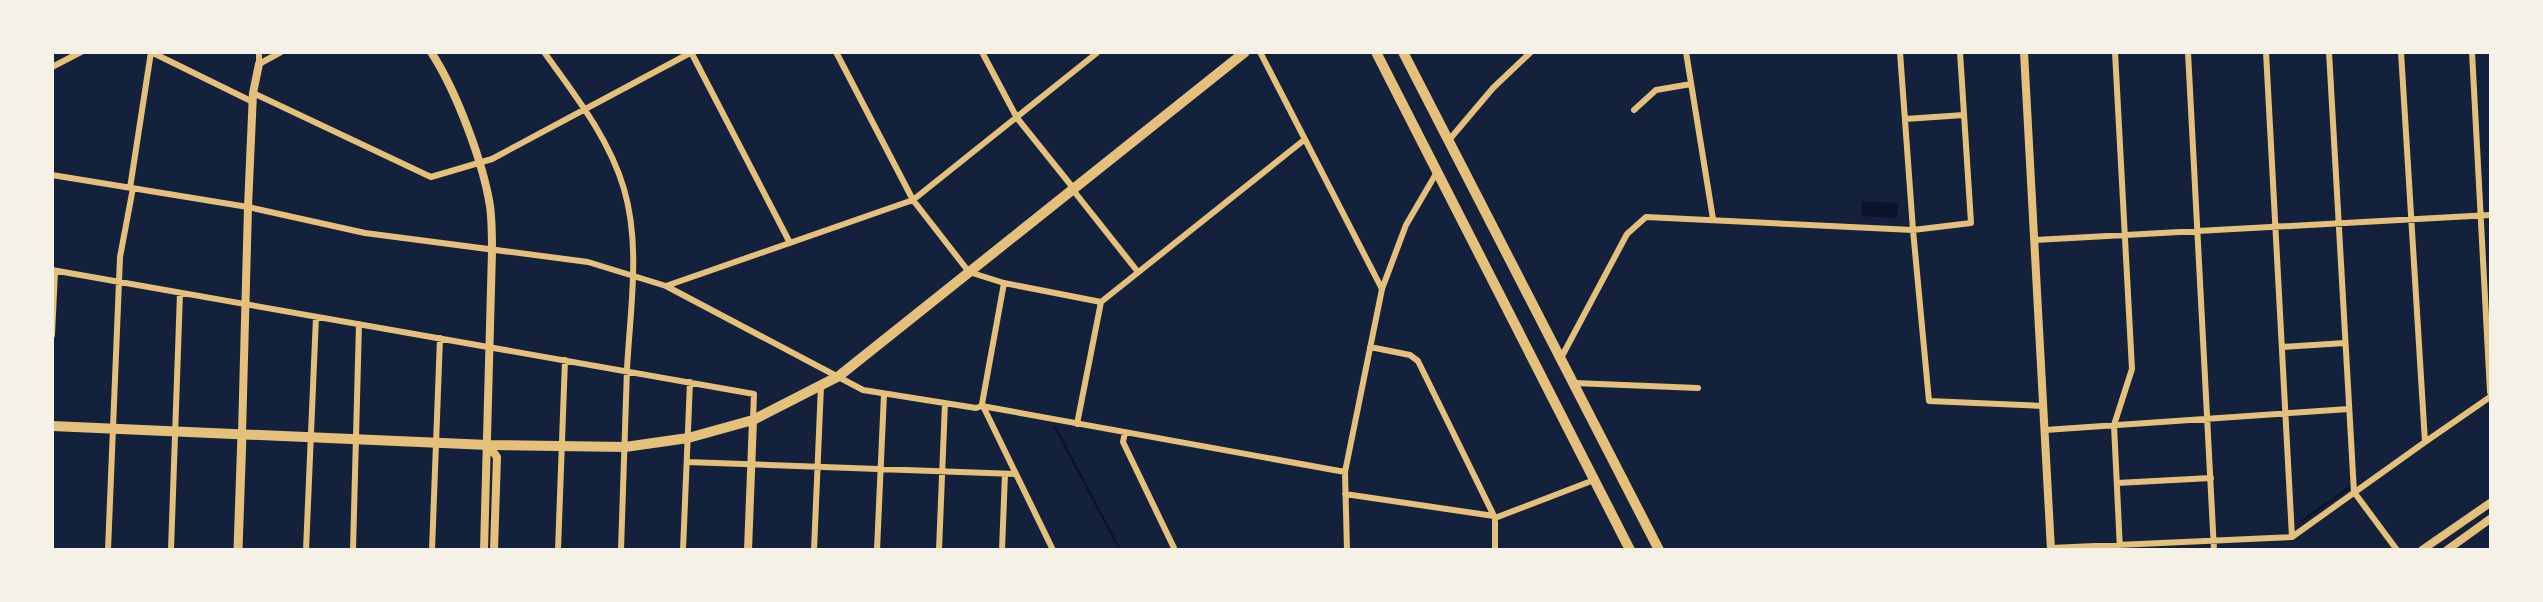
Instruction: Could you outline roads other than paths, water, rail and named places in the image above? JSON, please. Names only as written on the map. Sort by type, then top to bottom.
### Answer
[{"type":"highway","points":[[1376,52],[1630,550]]},
{"type":"highway","points":[[1402,52],[1659,550]]},
{"type":"main road","points":[[52,426],[488,445],[625,447],[688,439],[753,420],[839,376],[1245,52]]},
{"type":"main road","points":[[238,550],[242,434]]},
{"type":"street","points":[[53,68],[81,52]]},
{"type":"street","points":[[108,550],[120,257],[151,52],[253,102]]},
{"type":"street","points":[[242,434],[253,93],[259,52]]},
{"type":"street","points":[[259,64],[281,52]]},
{"type":"street","points":[[430,52],[456,103],[479,163],[491,213],[484,550]]},
{"type":"street","points":[[544,52],[586,111],[617,167],[625,191],[631,232],[632,276],[621,550]]},
{"type":"street","points":[[836,52],[914,200],[969,272],[1004,283],[1101,302]]},
{"type":"street","points":[[982,52],[1017,118],[1138,272]]},
{"type":"street","points":[[666,286],[914,200],[1098,52]]},
{"type":"street","points":[[1259,52],[1382,289]]},
{"type":"street","points":[[1519,52],[1523,60]]},
{"type":"street","points":[[1449,141],[1493,88],[1531,52]]},
{"type":"street","points":[[1686,52],[1713,219]]},
{"type":"street","points":[[1900,52],[1913,230],[1930,401],[2043,406]]},
{"type":"street","points":[[1560,359],[1627,234],[1646,217],[1913,230],[1971,223],[1960,52]]},
{"type":"street","points":[[2024,52],[2051,549],[2292,537],[2490,397]]},
{"type":"street","points":[[2115,52],[2132,369],[2114,425],[2120,547]]},
{"type":"street","points":[[2188,52],[2214,550]]},
{"type":"street","points":[[2266,52],[2292,537]]},
{"type":"street","points":[[2329,52],[2354,492],[2397,550]]},
{"type":"street","points":[[2401,52],[2425,442]]},
{"type":"street","points":[[2472,52],[2490,392]]},
{"type":"street","points":[[253,93],[431,177],[492,159],[692,53],[790,243]]},
{"type":"street","points":[[1634,110],[1656,90],[1691,84]]},
{"type":"street","points":[[1905,119],[1964,115]]},
{"type":"street","points":[[1077,424],[1101,302],[1304,139]]},
{"type":"street","points":[[1347,550],[1345,472],[1382,289],[1406,225],[1438,171]]},
{"type":"street","points":[[52,175],[248,207],[365,233],[588,262],[666,286],[863,390],[976,408],[982,406],[1345,472]]},
{"type":"street","points":[[2035,240],[2490,215]]},
{"type":"street","points":[[52,335],[54,271],[754,394],[748,550]]},
{"type":"street","points":[[1004,283],[982,406],[1053,550]]},
{"type":"street","points":[[171,550],[180,293]]},
{"type":"street","points":[[306,550],[316,317]]},
{"type":"street","points":[[353,550],[359,324]]},
{"type":"street","points":[[432,550],[440,338]]},
{"type":"street","points":[[2282,347],[2345,343]]},
{"type":"street","points":[[1370,347],[1410,355],[1418,360],[1494,517],[1495,550]]},
{"type":"street","points":[[558,550],[565,360]]},
{"type":"street","points":[[683,550],[690,382]]},
{"type":"street","points":[[1573,383],[1698,387]]},
{"type":"street","points":[[814,550],[821,386]]},
{"type":"street","points":[[877,550],[884,394]]},
{"type":"street","points":[[939,550],[945,403]]},
{"type":"street","points":[[2045,430],[2349,409]]},
{"type":"street","points":[[1125,432],[1122,442],[1175,550]]},
{"type":"street","points":[[488,445],[497,457],[494,550]]},
{"type":"street","points":[[687,462],[1015,474]]},
{"type":"street","points":[[1002,550],[1005,474]]},
{"type":"street","points":[[2117,483],[2211,478]]},
{"type":"street","points":[[1346,494],[1494,517],[1594,480]]},
{"type":"street","points":[[2423,550],[2490,503]]},
{"type":"street","points":[[2447,550],[2490,519]]},
{"type":"water","points":[[1862,201],[1898,203],[1897,218],[1861,216]]},
{"type":"waterway","points":[[1055,427],[1120,550]]},
{"type":"waterway","points":[[2302,521],[2349,488]]}]
